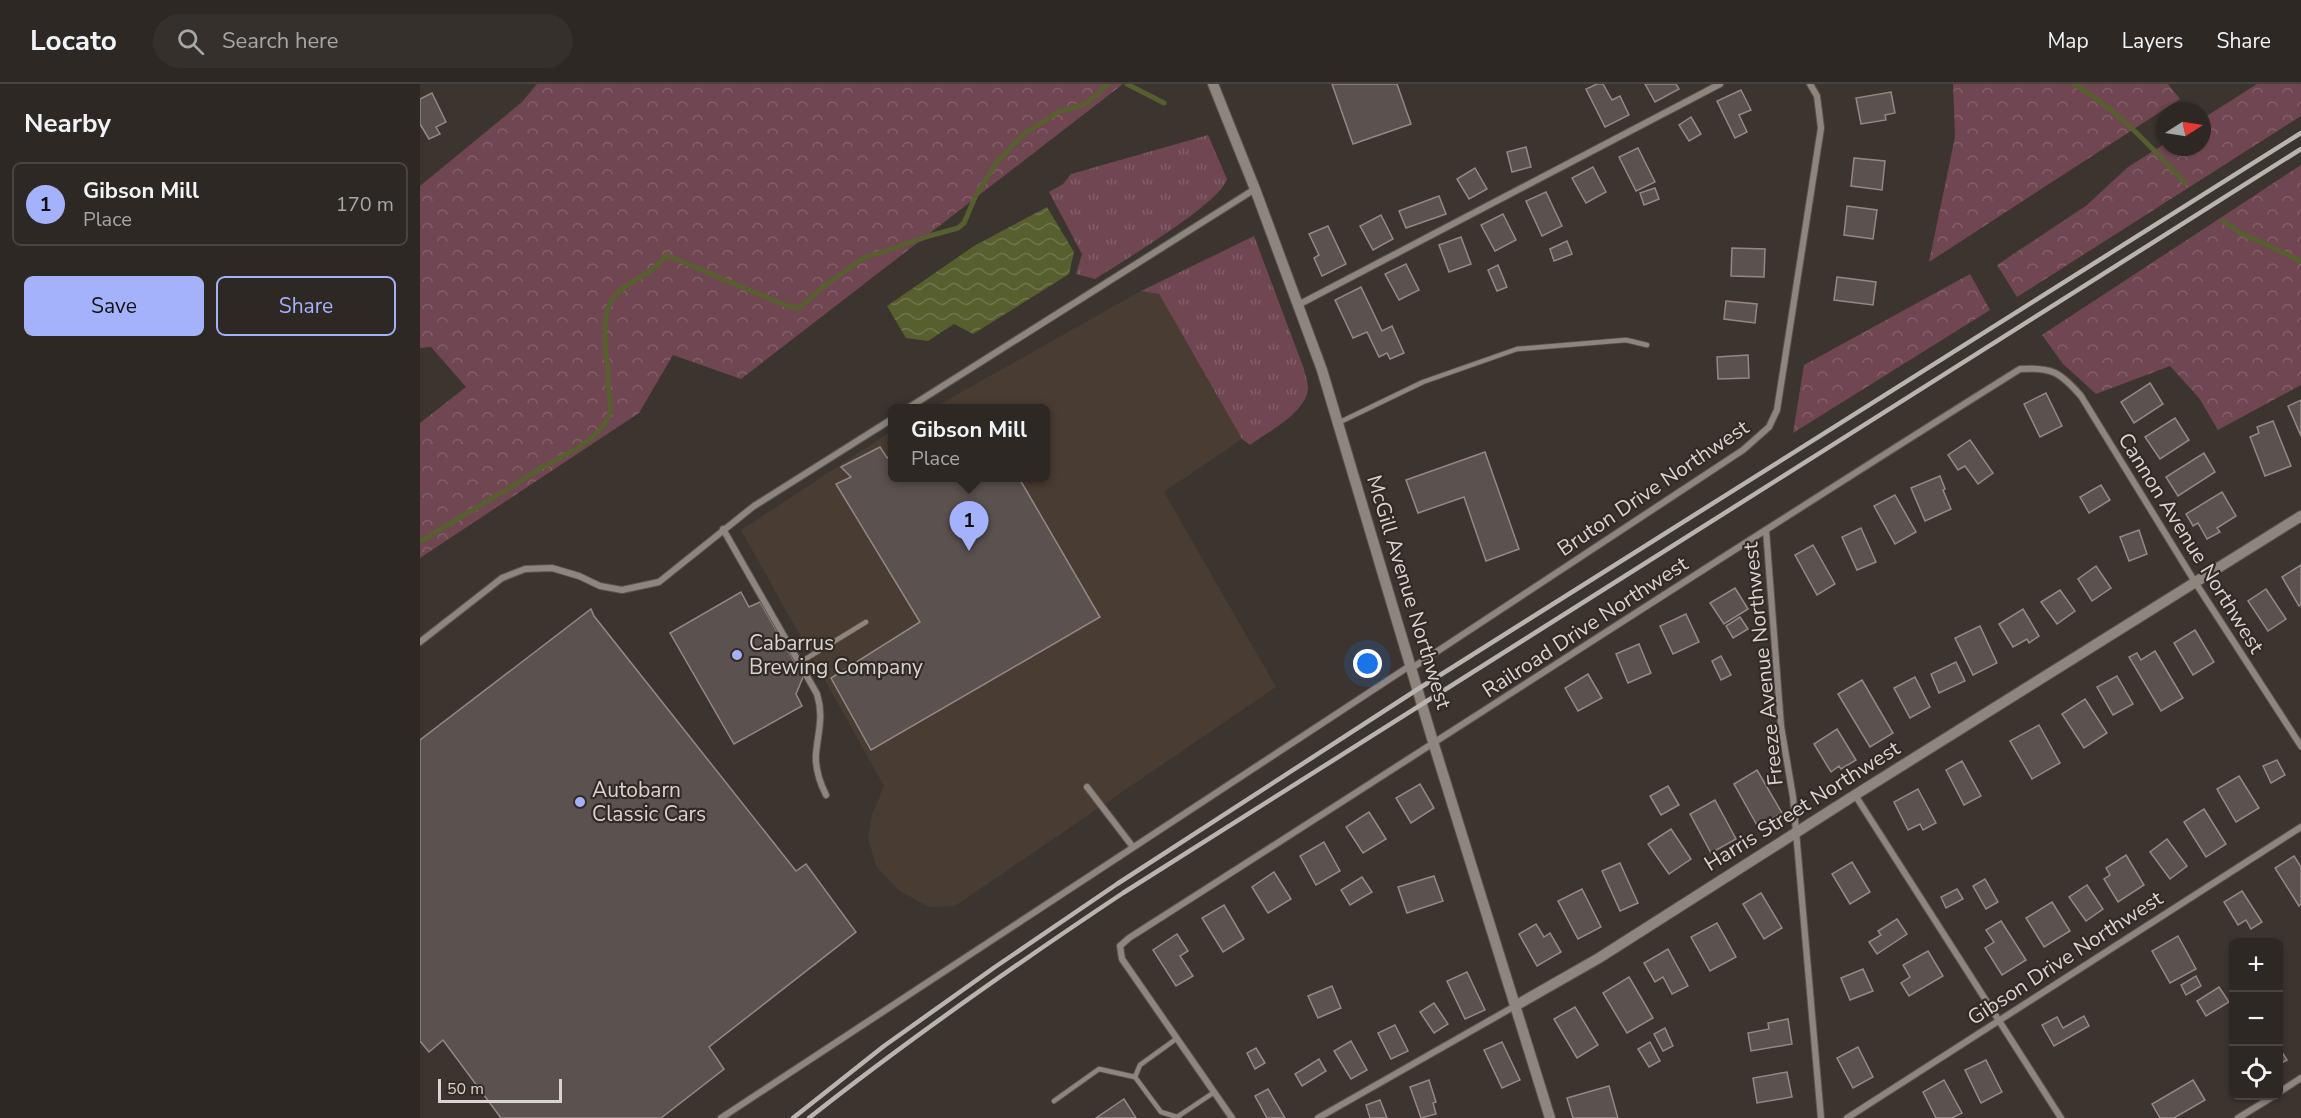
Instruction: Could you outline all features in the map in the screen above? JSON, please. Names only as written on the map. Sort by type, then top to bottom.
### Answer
[{"type":"street","name":"McGill Avenue Northwest","points":[[1213,84],[1255,189],[1322,370],[1434,745],[1550,1118]]},
{"type":"street","points":[[1298,305],[1720,84]]},
{"type":"street","name":"Bruton Drive Northwest","points":[[721,1118],[1743,450],[1769,428],[1777,410],[1821,128],[1817,96],[1810,84]]},
{"type":"street","points":[[914,404],[1255,189]]},
{"type":"street","name":"Railroad Drive Northwest","points":[[1176,1039],[1122,959],[1120,946],[1129,938],[2020,369],[2043,368]]},
{"type":"street","name":"Cannon Avenue Northwest","points":[[2043,368],[2056,372],[2081,396],[2195,582],[2301,746]]},
{"type":"street","points":[[420,642],[502,578],[525,569],[552,568],[579,576],[600,586],[622,590],[658,582],[754,506],[888,421]]},
{"type":"street","name":"Harris Street Northwest","points":[[1318,1118],[1599,958],[2301,516]]},
{"type":"street","points":[[723,530],[817,694],[822,716],[816,756],[819,777],[826,795]]},
{"type":"street","name":"Freeze Avenue Northwest","points":[[1766,530],[1781,726],[1793,796],[1821,1118]]},
{"type":"street","points":[[1087,787],[1133,847]]},
{"type":"street","points":[[1855,795],[2061,1118]]},
{"type":"street","name":"Gibson Drive Northwest","points":[[1847,1118],[2301,827]]},
{"type":"street","points":[[1176,1039],[1232,1118]]},
{"type":"street","points":[[2283,1090],[2301,1078]]},
{"type":"street","points":[[2238,1118],[2266,1100]]},
{"type":"lane","points":[[1338,423],[1423,382],[1517,349],[1626,340],[1647,345]]},
{"type":"lane","points":[[799,663],[866,622]]},
{"type":"lane","points":[[1135,1077],[1140,1065],[1176,1039]]},
{"type":"lane","points":[[1054,1101],[1099,1070],[1135,1077],[1161,1112],[1177,1117],[1213,1093]]},
{"type":"shaded area","points":[[1141,291],[1159,294],[1242,439],[1164,492],[1276,687],[955,906],[929,907],[898,890],[876,866],[868,838],[872,815],[884,786],[741,530],[888,434],[888,482],[1050,482],[1050,404],[940,404]]},
{"type":"green space","points":[[537,84],[1123,84],[741,379],[673,355],[639,413],[420,558],[420,423],[466,387],[431,347],[420,348],[420,186],[522,102]]},
{"type":"green space","points":[[1953,84],[2168,84],[2180,99],[2175,102],[2157,102],[2157,114],[1929,262],[1955,137]]},
{"type":"green space","points":[[2257,84],[2301,84],[2301,116],[2017,297],[1997,265],[2087,205],[2128,167],[2157,149],[2157,156],[2211,156],[2211,113]]},
{"type":"green space","points":[[1208,135],[1227,179],[1221,190],[1168,232],[1095,279],[1076,274],[1082,254],[1049,192],[1063,184],[1071,174]]},
{"type":"green space","points":[[2301,165],[2301,385],[2218,430],[2199,398],[2170,366],[2096,394],[2063,364],[2042,335]]},
{"type":"green space","points":[[1254,236],[1304,369],[1308,388],[1306,397],[1294,413],[1250,445],[1242,439],[1159,294],[1141,291]]},
{"type":"green space","points":[[1970,274],[1990,310],[1793,433],[1804,365]]},
{"type":"water","points":[[1047,207],[1074,252],[1069,274],[973,334],[954,324],[928,341],[906,338],[887,306],[974,246]]},
{"type":"building","points":[[1332,84],[1397,84],[1411,124],[1353,144]]},
{"type":"building","points":[[1603,84],[1612,100],[1620,96],[1629,115],[1605,127],[1586,89]]},
{"type":"building","points":[[1645,84],[1676,84],[1679,89],[1655,102]]},
{"type":"building","points":[[1741,90],[1751,110],[1739,115],[1747,132],[1735,138],[1717,101]]},
{"type":"building","points":[[1891,92],[1895,113],[1885,115],[1886,120],[1861,124],[1856,98]]},
{"type":"building","points":[[432,93],[446,122],[436,127],[440,134],[429,139],[420,124],[420,99]]},
{"type":"building","points":[[1691,117],[1701,134],[1689,141],[1679,125]]},
{"type":"building","points":[[1526,147],[1531,167],[1512,172],[1507,152]]},
{"type":"building","points":[[1638,148],[1655,182],[1636,191],[1619,157]]},
{"type":"building","points":[[1854,158],[1885,161],[1882,190],[1851,186]]},
{"type":"building","points":[[1593,167],[1606,192],[1586,203],[1572,178]]},
{"type":"building","points":[[1475,168],[1487,189],[1469,199],[1457,179]]},
{"type":"building","points":[[1655,188],[1659,199],[1644,205],[1640,193]]},
{"type":"building","points":[[1546,192],[1562,226],[1542,236],[1526,201]]},
{"type":"building","points":[[1439,196],[1446,214],[1406,228],[1399,211]]},
{"type":"building","points":[[1847,206],[1877,210],[1873,239],[1844,235]]},
{"type":"building","points":[[1503,214],[1516,240],[1495,251],[1481,225]]},
{"type":"building","points":[[1381,215],[1393,239],[1373,250],[1360,226]]},
{"type":"building","points":[[1328,226],[1346,264],[1322,276],[1314,258],[1319,255],[1309,234]]},
{"type":"building","points":[[1461,237],[1471,264],[1449,272],[1439,245]]},
{"type":"building","points":[[1567,241],[1572,254],[1554,261],[1550,249]]},
{"type":"building","points":[[1732,248],[1765,249],[1764,277],[1731,276]]},
{"type":"building","points":[[1406,264],[1419,290],[1399,300],[1385,274]]},
{"type":"building","points":[[1498,265],[1507,287],[1497,291],[1488,270]]},
{"type":"building","points":[[1837,277],[1876,282],[1873,305],[1834,300]]},
{"type":"building","points":[[1361,287],[1382,331],[1392,326],[1404,353],[1390,359],[1387,353],[1379,357],[1367,332],[1353,338],[1335,300]]},
{"type":"building","points":[[1726,301],[1757,304],[1755,323],[1724,319]]},
{"type":"building","points":[[1748,355],[1749,378],[1718,379],[1717,357]]},
{"type":"building","points":[[2150,383],[2163,404],[2134,423],[2121,402]]},
{"type":"building","points":[[2046,393],[2062,426],[2040,437],[2024,404]]},
{"type":"building","points":[[2301,400],[2301,436],[2288,406]]},
{"type":"building","points":[[2175,418],[2189,440],[2160,459],[2145,437]]},
{"type":"building","points":[[2273,421],[2291,466],[2265,476],[2250,437],[2259,433],[2257,427]]},
{"type":"building","points":[[1970,440],[1993,473],[1978,484],[1965,466],[1958,470],[1948,455]]},
{"type":"building","points":[[880,447],[888,457],[888,482],[1021,482],[1100,617],[871,750],[831,678],[920,622],[836,484],[851,477],[841,467]]},
{"type":"building","points":[[1485,452],[1519,549],[1486,561],[1464,497],[1418,513],[1406,480]]},
{"type":"building","points":[[2204,453],[2215,472],[2178,496],[2166,477]]},
{"type":"building","points":[[1940,476],[1951,509],[1925,521],[1911,488]]},
{"type":"building","points":[[2101,485],[2110,500],[2089,513],[2080,497]]},
{"type":"building","points":[[2222,492],[2236,516],[2217,528],[2220,532],[2207,539],[2198,523],[2193,526],[2186,514]]},
{"type":"building","points":[[1895,495],[1916,532],[1895,544],[1874,506]]},
{"type":"building","points":[[1861,528],[1876,562],[1857,570],[1842,537]]},
{"type":"building","points":[[2139,530],[2147,554],[2129,561],[2120,537]]},
{"type":"building","points":[[1813,545],[1835,584],[1817,595],[1795,555]]},
{"type":"building","points":[[2301,565],[2301,605],[2299,606],[2282,577]]},
{"type":"building","points":[[2096,566],[2111,588],[2092,601],[2078,579]]},
{"type":"building","points":[[1735,588],[1748,609],[1724,624],[1710,603]]},
{"type":"building","points":[[2266,589],[2286,619],[2268,631],[2248,601]]},
{"type":"building","points":[[2060,590],[2075,611],[2057,624],[2041,602]]},
{"type":"building","name":"Cabarrus Brewing Company","points":[[741,592],[749,607],[760,602],[803,677],[796,694],[802,706],[734,744],[670,633]]},
{"type":"building","name":"Autobarn Classic Cars","points":[[591,609],[594,616],[796,871],[806,864],[856,932],[709,1047],[724,1069],[661,1118],[501,1118],[443,1040],[429,1052],[420,1041],[420,740]]},
{"type":"building","points":[[2023,609],[2039,636],[2029,643],[2027,639],[2013,647],[1999,624]]},
{"type":"building","points":[[1686,614],[1699,642],[1673,654],[1660,626]]},
{"type":"building","points":[[1740,617],[1748,629],[1733,638],[1726,626]]},
{"type":"building","points":[[1980,626],[1997,663],[1973,675],[1955,638]]},
{"type":"building","points":[[2195,630],[2214,662],[2193,675],[2174,643]]},
{"type":"building","points":[[1639,644],[1651,673],[1628,683],[1616,654]]},
{"type":"building","points":[[2155,651],[2183,698],[2161,711],[2129,657],[2137,653],[2141,660]]},
{"type":"building","points":[[1721,656],[1731,675],[1721,680],[1712,661]]},
{"type":"building","points":[[1956,662],[1965,681],[1939,693],[1931,674]]},
{"type":"building","points":[[1588,674],[1602,698],[1578,711],[1565,688]]},
{"type":"building","points":[[2117,676],[2133,704],[2113,715],[2097,687]]},
{"type":"building","points":[[1915,677],[1930,707],[1910,718],[1894,688]]},
{"type":"building","points":[[1862,680],[1893,733],[1870,747],[1838,694]]},
{"type":"building","points":[[2085,699],[2107,733],[2084,748],[2062,714]]},
{"type":"building","points":[[2039,725],[2060,763],[2032,779],[2010,741]]},
{"type":"building","points":[[1837,729],[1856,760],[1841,769],[1839,766],[1831,772],[1814,744]]},
{"type":"building","points":[[2277,760],[2285,775],[2271,783],[2263,766]]},
{"type":"building","points":[[1962,761],[1981,796],[1964,805],[1946,770]]},
{"type":"building","points":[[1757,770],[1782,813],[1758,827],[1734,784]]},
{"type":"building","points":[[2239,776],[2259,808],[2236,822],[2217,789]]},
{"type":"building","points":[[1420,784],[1434,808],[1411,823],[1396,798]]},
{"type":"building","points":[[1668,786],[1679,805],[1661,815],[1650,796]]},
{"type":"building","points":[[1918,789],[1936,823],[1923,830],[1920,824],[1908,830],[1894,802]]},
{"type":"building","points":[[1715,800],[1736,839],[1711,853],[1690,814]]},
{"type":"building","points":[[2204,809],[2226,844],[2206,857],[2184,822]]},
{"type":"building","points":[[1369,812],[1386,839],[1363,853],[1346,827]]},
{"type":"building","points":[[1671,829],[1691,859],[1669,874],[1648,844]]},
{"type":"building","points":[[2167,839],[2187,866],[2170,879],[2150,852]]},
{"type":"building","points":[[1324,842],[1340,871],[1316,885],[1300,856]]},
{"type":"building","points":[[2126,855],[2144,885],[2118,902],[2104,879],[2110,875],[2106,868]]},
{"type":"building","points":[[2294,856],[2301,867],[2301,904],[2299,906],[2275,868]]},
{"type":"building","points":[[1852,862],[1870,892],[1850,904],[1832,874]]},
{"type":"building","points":[[1620,863],[1638,903],[1620,911],[1602,871]]},
{"type":"building","points":[[1274,872],[1291,899],[1268,913],[1252,887]]},
{"type":"building","points":[[1434,876],[1443,901],[1407,913],[1398,887]]},
{"type":"building","points":[[1362,877],[1372,892],[1350,905],[1341,890]]},
{"type":"building","points":[[1985,879],[1998,902],[1986,909],[1973,886]]},
{"type":"building","points":[[2087,885],[2103,909],[2086,921],[2069,897]]},
{"type":"building","points":[[1582,889],[1601,927],[1578,939],[1558,901]]},
{"type":"building","points":[[1957,889],[1963,899],[1946,908],[1941,897]]},
{"type":"building","points":[[2242,891],[2262,922],[2251,929],[2246,920],[2238,925],[2224,902]]},
{"type":"building","points":[[1761,893],[1782,928],[1764,939],[1743,904]]},
{"type":"building","points":[[2052,902],[2070,931],[2044,947],[2026,918]]},
{"type":"building","points":[[1224,905],[1244,939],[1223,952],[1202,918]]},
{"type":"building","points":[[1897,919],[1907,934],[1877,954],[1869,942],[1881,935],[1878,931]]},
{"type":"building","points":[[2001,921],[2026,960],[2002,975],[1985,948],[1994,942],[1986,930]]},
{"type":"building","points":[[1717,923],[1736,957],[1710,971],[1691,937]]},
{"type":"building","points":[[1536,924],[1544,937],[1550,933],[1561,952],[1537,966],[1519,934]]},
{"type":"building","points":[[1177,934],[1188,951],[1180,956],[1193,976],[1176,986],[1153,950]]},
{"type":"building","points":[[2178,936],[2196,969],[2170,983],[2152,951]]},
{"type":"building","points":[[1668,949],[1688,986],[1672,994],[1663,977],[1655,982],[1644,963]]},
{"type":"building","points":[[1928,951],[1943,976],[1909,996],[1901,983],[1910,977],[1903,965]]},
{"type":"building","points":[[1863,969],[1873,991],[1850,1000],[1841,978]]},
{"type":"building","points":[[1467,972],[1485,1010],[1465,1019],[1447,981]]},
{"type":"building","points":[[2196,976],[2201,986],[2186,995],[2181,985]]},
{"type":"building","points":[[1629,977],[1653,1018],[1627,1033],[1603,993]]},
{"type":"building","points":[[1332,986],[1341,1008],[1318,1018],[1308,996]]},
{"type":"building","points":[[2219,987],[2229,1002],[2206,1016],[2197,1001]]},
{"type":"building","points":[[1434,1003],[1448,1024],[1434,1033],[1420,1012]]},
{"type":"building","points":[[1575,1007],[1598,1045],[1577,1058],[1554,1019]]},
{"type":"building","points":[[2084,1016],[2089,1026],[2054,1046],[2042,1025],[2057,1017],[2063,1028]]},
{"type":"building","points":[[1788,1019],[1792,1044],[1751,1051],[1748,1033],[1769,1029],[1768,1023]]},
{"type":"building","points":[[1395,1025],[1408,1051],[1391,1059],[1378,1033]]},
{"type":"building","points":[[1665,1028],[1673,1046],[1663,1051],[1654,1034]]},
{"type":"building","points":[[1351,1041],[1367,1070],[1351,1079],[1334,1051]]},
{"type":"building","points":[[1502,1042],[1520,1080],[1502,1088],[1484,1050]]},
{"type":"building","points":[[1650,1042],[1660,1061],[1649,1067],[1638,1049]]},
{"type":"building","points":[[1858,1047],[1873,1077],[1853,1088],[1837,1058]]},
{"type":"building","points":[[1256,1048],[1265,1063],[1255,1069],[1247,1053]]},
{"type":"building","points":[[1319,1059],[1326,1071],[1302,1086],[1295,1074]]},
{"type":"building","points":[[1986,1060],[2002,1092],[1981,1103],[1965,1070]]},
{"type":"building","points":[[1787,1072],[1792,1097],[1757,1103],[1753,1078]]},
{"type":"building","points":[[1429,1080],[1436,1102],[1433,1103],[1436,1114],[1421,1118],[1410,1087]]},
{"type":"building","points":[[1944,1080],[1962,1113],[1952,1118],[1936,1118],[1923,1092]]},
{"type":"building","points":[[2193,1080],[2205,1100],[2174,1118],[2160,1118],[2152,1104]]},
{"type":"building","points":[[1609,1086],[1618,1118],[1573,1118],[1567,1098]]},
{"type":"building","points":[[1268,1089],[1285,1118],[1267,1118],[1255,1096]]},
{"type":"building","points":[[1124,1099],[1136,1118],[1096,1118]]},
{"type":"building","points":[[1380,1100],[1387,1118],[1370,1118],[1366,1105]]},
{"type":"waterway","points":[[420,542],[542,467],[584,444],[600,430],[610,412],[605,336],[607,311],[611,301],[625,286],[652,270],[666,255],[785,305],[794,308],[802,306],[824,286],[864,258],[958,228],[964,223],[976,195],[997,162],[1025,133],[1058,112],[1086,104],[1108,84]]},
{"type":"waterway","points":[[1127,84],[1164,103]]},
{"type":"waterway","points":[[2074,84],[2119,117],[2185,183]]},
{"type":"waterway","points":[[2223,221],[2239,232],[2301,261]]},
{"type":"railway","points":[[793,1118],[884,1046],[1117,884],[1418,689],[2301,133]]},
{"type":"railway","points":[[809,1118],[963,1002],[1123,893],[2301,149]]},
{"type":"place","name":"Gibson Mill","points":[[969,551]]},
{"type":"place","name":"Cabarrus Brewing Company","points":[[737,655]]},
{"type":"place","name":"Autobarn Classic Cars","points":[[580,802]]}]
